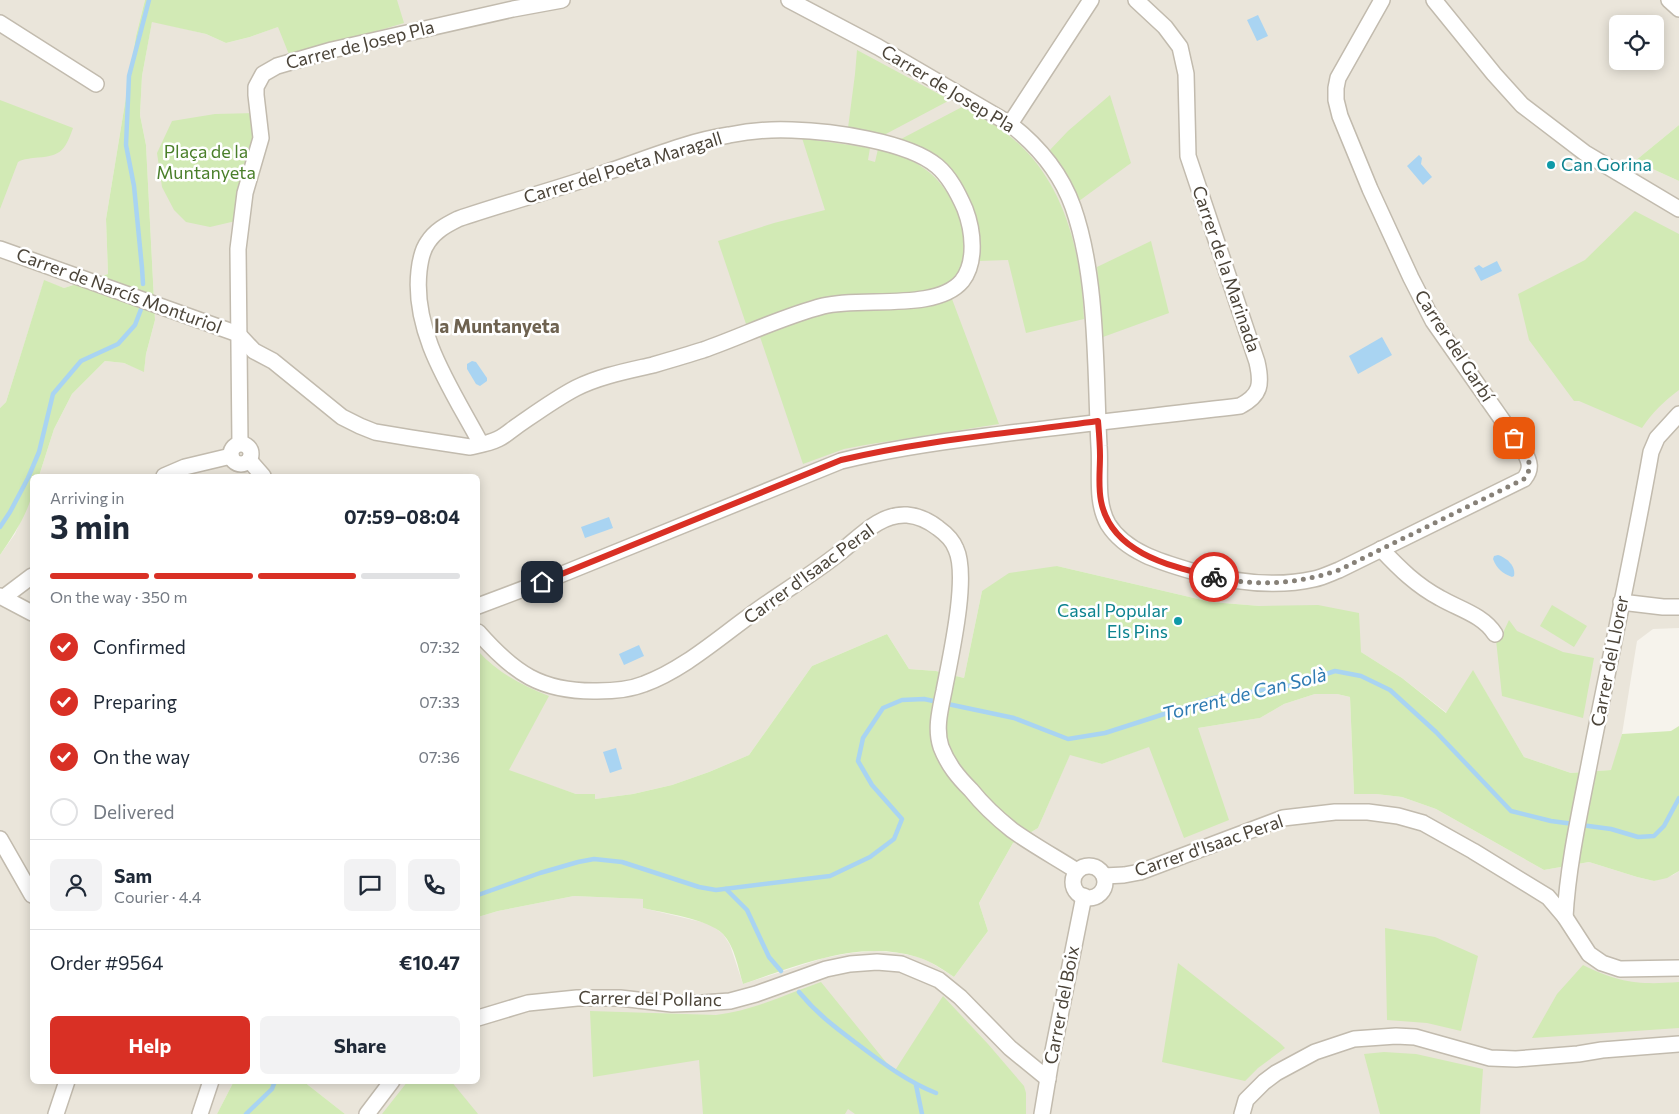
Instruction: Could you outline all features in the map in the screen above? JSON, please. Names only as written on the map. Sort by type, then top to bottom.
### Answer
[{"type":"street","name":"Carrer de Josep Pla","points":[[235,450],[240,220],[245,193],[261,138],[256,86],[263,74],[277,66],[332,50],[513,9],[562,0]]},
{"type":"street","name":"Carrer de Josep Pla","points":[[789,0],[878,47],[1010,124],[1025,136],[1050,163],[1073,206],[1090,283],[1098,421]]},
{"type":"street","points":[[1010,124],[1091,0]]},
{"type":"street","name":"Carrer de la Marinada","points":[[480,605],[841,460],[866,454],[942,442],[1098,421],[1240,406],[1251,400],[1260,385],[1260,373],[1188,156],[1186,74],[1180,47],[1165,27],[1136,0]]},
{"type":"street","name":"Carrer del Garbí","points":[[1098,421],[1101,501],[1107,522],[1116,535],[1132,547],[1165,564],[1232,581],[1269,583],[1314,578],[1339,570],[1524,479],[1529,473],[1530,466],[1524,452],[1433,321],[1370,189],[1340,116],[1336,100],[1338,78],[1382,0]]},
{"type":"street","points":[[1434,0],[1494,74],[1522,105],[1585,153],[1679,208]]},
{"type":"street","points":[[1669,0],[1679,10]]},
{"type":"street","points":[[0,23],[96,84]]},
{"type":"street","name":"Carrer del Poeta Maragall","points":[[238,334],[254,352],[273,361],[342,417],[360,426],[375,432],[470,447],[481,444],[499,439],[578,387],[601,378],[706,349],[804,311],[850,302],[922,299],[948,293],[963,279],[971,261],[972,239],[966,212],[960,199],[948,177],[935,164],[915,153],[887,144],[810,131],[755,131],[693,143],[649,156],[606,173],[458,219],[437,231],[427,243],[420,262],[419,294],[426,334],[452,391],[481,444]]},
{"type":"street","name":"Carrer de Narcís Monturiol","points":[[0,249],[238,334]]},
{"type":"street","name":"Carrer del Llorer","points":[[1565,917],[1566,897],[1587,776],[1651,452],[1657,438],[1679,414]]},
{"type":"street","points":[[169,474],[235,450],[249,448],[251,452],[249,460],[261,474]]},
{"type":"street","name":"Carrer d'Isaac Peral","points":[[480,634],[510,665],[544,684],[561,690],[610,691],[642,685],[692,658],[818,569],[872,527],[891,518],[908,515],[930,522],[942,532],[956,550],[961,575],[937,733],[946,761],[955,774],[987,808],[1012,830],[1077,871]]},
{"type":"street","points":[[1381,549],[1403,573],[1439,598],[1484,622],[1495,634]]},
{"type":"street","points":[[30,577],[2,597],[30,612]]},
{"type":"street","points":[[1621,602],[1679,607]]},
{"type":"street","name":"Carrer d'Isaac Peral","points":[[1104,876],[1140,872],[1283,818],[1335,812],[1368,812],[1398,816],[1423,823],[1548,897],[1565,917],[1589,954],[1602,963],[1620,969],[1679,968]]},
{"type":"street","points":[[0,839],[30,892]]},
{"type":"street","points":[[1088,866],[1094,867],[1104,876],[1104,889],[1098,895],[1091,898],[1077,892],[1075,888],[1074,877],[1077,871],[1088,866]]},
{"type":"street","name":"Carrer del Boix","points":[[1042,1114],[1084,896]]},
{"type":"street","name":"Carrer del Pollanc","points":[[480,1017],[528,1003],[577,998],[620,998],[672,1004],[730,1001],[756,994],[826,969],[850,964],[877,962],[901,964],[939,980],[960,996],[1010,1048],[1048,1079]]},
{"type":"street","points":[[1242,1114],[1246,1100],[1276,1073],[1315,1052],[1354,1039],[1389,1036],[1415,1037],[1490,1058],[1516,1059],[1679,1044]]},
{"type":"street","points":[[56,1114],[66,1084]]},
{"type":"street","points":[[200,1114],[210,1084]]},
{"type":"street","points":[[367,1114],[390,1084]]},
{"type":"shaded area","points":[[0,0],[145,0],[136,36],[106,219],[108,274],[64,288],[44,281],[6,402],[0,408]]},
{"type":"shaded area","points":[[334,0],[1679,0],[1679,125],[1635,161],[1679,181],[1679,628],[1653,629],[1637,641],[1622,734],[1612,770],[1571,773],[1524,757],[1473,671],[1447,713],[1402,678],[1361,652],[1260,606],[1211,602],[1057,566],[982,591],[964,678],[936,671],[909,669],[887,634],[812,666],[749,755],[672,785],[633,794],[595,799],[594,794],[576,794],[480,762],[480,474],[40,474],[54,429],[72,394],[105,361],[124,363],[144,371],[146,354],[155,320],[146,145],[140,115],[142,76],[152,21],[206,34],[226,43],[280,26]]},
{"type":"shaded area","points":[[30,499],[30,1084],[232,1084],[217,1114],[0,1114],[0,555],[15,534]]},
{"type":"shaded area","points":[[1315,694],[1337,694],[1350,697],[1354,794],[1402,797],[1436,809],[1544,870],[1589,862],[1654,881],[1679,871],[1679,1114],[345,1114],[307,1084],[480,1084],[480,916],[574,896],[643,899],[643,908],[710,924],[723,934],[730,945],[743,984],[824,958],[875,951],[918,957],[954,977],[988,931],[979,903],[1013,843],[1038,828],[1070,754],[1102,764],[1198,728],[1260,718],[1284,704]]},
{"type":"green space","points":[[145,0],[397,0],[404,23],[290,57],[278,27],[226,43],[206,34],[152,22],[142,76],[140,115],[146,145],[155,320],[146,354],[144,372],[124,363],[105,361],[72,394],[54,429],[40,474],[30,474],[30,503],[28,508],[0,555],[0,408],[6,402],[44,280],[64,288],[108,274],[106,219],[136,36]]},
{"type":"green space","points":[[857,50],[950,100],[884,135],[848,128]]},
{"type":"green space","points":[[1110,95],[1131,163],[1079,201],[1066,176],[1049,151],[1068,131]]},
{"type":"green space","points":[[0,100],[73,128],[67,143],[60,152],[18,162],[0,209]]},
{"type":"green space","points":[[962,107],[1009,135],[1038,165],[1050,184],[1061,205],[1075,250],[1083,296],[1084,319],[1026,333],[1008,260],[979,261],[980,240],[977,220],[971,202],[962,185],[950,170],[936,158],[920,147],[901,139]]},
{"type":"green space","name":"Plaça de la Muntanyeta","points":[[258,113],[240,220],[210,227],[186,222],[174,210],[162,187],[157,153],[172,121],[215,114]]},
{"type":"green space","points":[[1679,125],[1679,181],[1635,161]]},
{"type":"green space","points":[[802,138],[870,148],[868,160],[875,162],[878,149],[915,162],[934,177],[950,196],[963,233],[963,260],[957,276],[941,287],[929,291],[900,294],[857,294],[831,298],[746,324],[718,241],[774,223],[825,210]]},
{"type":"green space","points":[[1635,211],[1679,234],[1679,390],[1668,398],[1642,428],[1579,401],[1574,401],[1529,340],[1518,294],[1585,260]]},
{"type":"green space","points":[[1151,241],[1169,313],[1103,337],[1097,267]]},
{"type":"green space","points":[[952,299],[999,424],[844,449],[803,464],[759,334],[817,315],[837,311],[912,308]]},
{"type":"green space","points":[[1057,566],[1211,602],[1260,606],[1318,605],[1359,613],[1361,652],[1402,678],[1446,713],[1473,670],[1524,757],[1571,773],[1611,770],[1622,734],[1671,731],[1679,726],[1679,871],[1667,878],[1654,881],[1589,862],[1544,870],[1436,809],[1402,797],[1354,794],[1350,697],[1337,694],[1315,694],[1284,704],[1260,718],[1198,728],[1229,820],[1184,838],[1149,747],[1102,764],[1070,755],[1038,828],[1013,843],[979,903],[988,931],[954,977],[932,963],[917,957],[895,952],[873,951],[828,957],[743,984],[733,951],[723,934],[697,920],[643,908],[643,899],[574,896],[480,916],[480,653],[510,678],[549,696],[509,770],[576,794],[595,794],[595,799],[633,794],[672,785],[749,755],[812,666],[887,634],[909,669],[936,671],[964,678],[982,591],[1009,573]]},
{"type":"green space","points":[[1552,605],[1587,626],[1574,647],[1540,626]]},
{"type":"green space","points":[[1509,620],[1517,631],[1563,652],[1594,658],[1583,718],[1502,696],[1496,640],[1502,635]]},
{"type":"green space","points":[[1385,928],[1435,937],[1478,956],[1461,1031],[1427,1023],[1387,1020]]},
{"type":"green space","points":[[1178,963],[1285,1048],[1258,1068],[1245,1081],[1162,1062]]},
{"type":"green space","points":[[1583,965],[1608,976],[1641,983],[1679,982],[1679,1028],[1532,1038],[1557,994]]},
{"type":"green space","points":[[821,982],[894,1072],[943,996],[1024,1086],[1026,1114],[855,1114],[848,1109],[845,1114],[703,1114],[699,1060],[593,1077],[590,1011],[716,1015],[756,1006]]},
{"type":"green space","points":[[1384,1052],[1416,1054],[1483,1069],[1480,1114],[1380,1114],[1364,1054]]},
{"type":"green space","points":[[232,1084],[307,1084],[345,1114],[217,1114]]},
{"type":"green space","points":[[406,1084],[453,1084],[478,1114],[382,1114]]},
{"type":"water","points":[[1258,15],[1268,36],[1257,41],[1247,20]]},
{"type":"water","points":[[1419,155],[1422,158],[1421,164],[1432,177],[1423,185],[1407,166]]},
{"type":"water","points":[[1497,261],[1502,271],[1481,281],[1474,268],[1479,265],[1483,268]]},
{"type":"water","points":[[1382,337],[1392,355],[1358,374],[1349,356]]},
{"type":"water","points":[[472,361],[476,362],[487,378],[487,381],[480,386],[476,384],[467,369],[467,364]]},
{"type":"water","points":[[609,517],[613,528],[585,538],[581,527]]},
{"type":"water","points":[[1498,555],[1510,563],[1514,569],[1514,576],[1508,575],[1498,568],[1493,559],[1494,556]]},
{"type":"water","points":[[639,645],[644,656],[624,665],[619,654]]},
{"type":"water","points":[[616,748],[622,769],[610,773],[603,752]]},
{"type":"waterway","points":[[143,284],[134,186],[126,145],[129,76],[149,0]]},
{"type":"waterway","points":[[0,527],[28,478],[39,452],[53,394],[81,361],[118,344],[135,325],[143,304]]},
{"type":"waterway","name":"Torrent de Can Solà","points":[[480,894],[540,873],[594,859],[622,862],[699,887],[716,890],[830,876],[870,857],[894,839],[902,819],[872,785],[858,761],[863,738],[883,708],[902,700],[924,699],[1014,718],[1068,739],[1105,733],[1214,698],[1293,685],[1335,671],[1361,676],[1390,690],[1436,732],[1511,811],[1551,821],[1611,829],[1638,837],[1654,836],[1664,826],[1679,798]]},
{"type":"waterway","points":[[726,889],[747,910],[769,957],[781,971]]},
{"type":"waterway","points":[[799,992],[813,1008],[869,1053],[906,1078],[936,1093]]},
{"type":"waterway","name":"Torrent de Can Solà","points":[[246,1114],[272,1089],[274,1084]]},
{"type":"waterway","points":[[916,1085],[922,1114]]},
{"type":"way so far","points":[[1214,577],[1232,581],[1269,583],[1314,578],[1339,570],[1524,479],[1529,473],[1529,460],[1514,438]]},
{"type":"place","name":"Can Gorina","points":[[1551,165]]},
{"type":"place","name":"Casal Popular Els Pins","points":[[1178,621]]},
{"type":"district","name":"la Muntanyeta","points":[[497,326]]},
{"type":"route","points":[[542,582],[841,460],[866,454],[942,442],[1098,421],[1101,501],[1107,522],[1116,535],[1132,547],[1165,564],[1214,577]]}]
